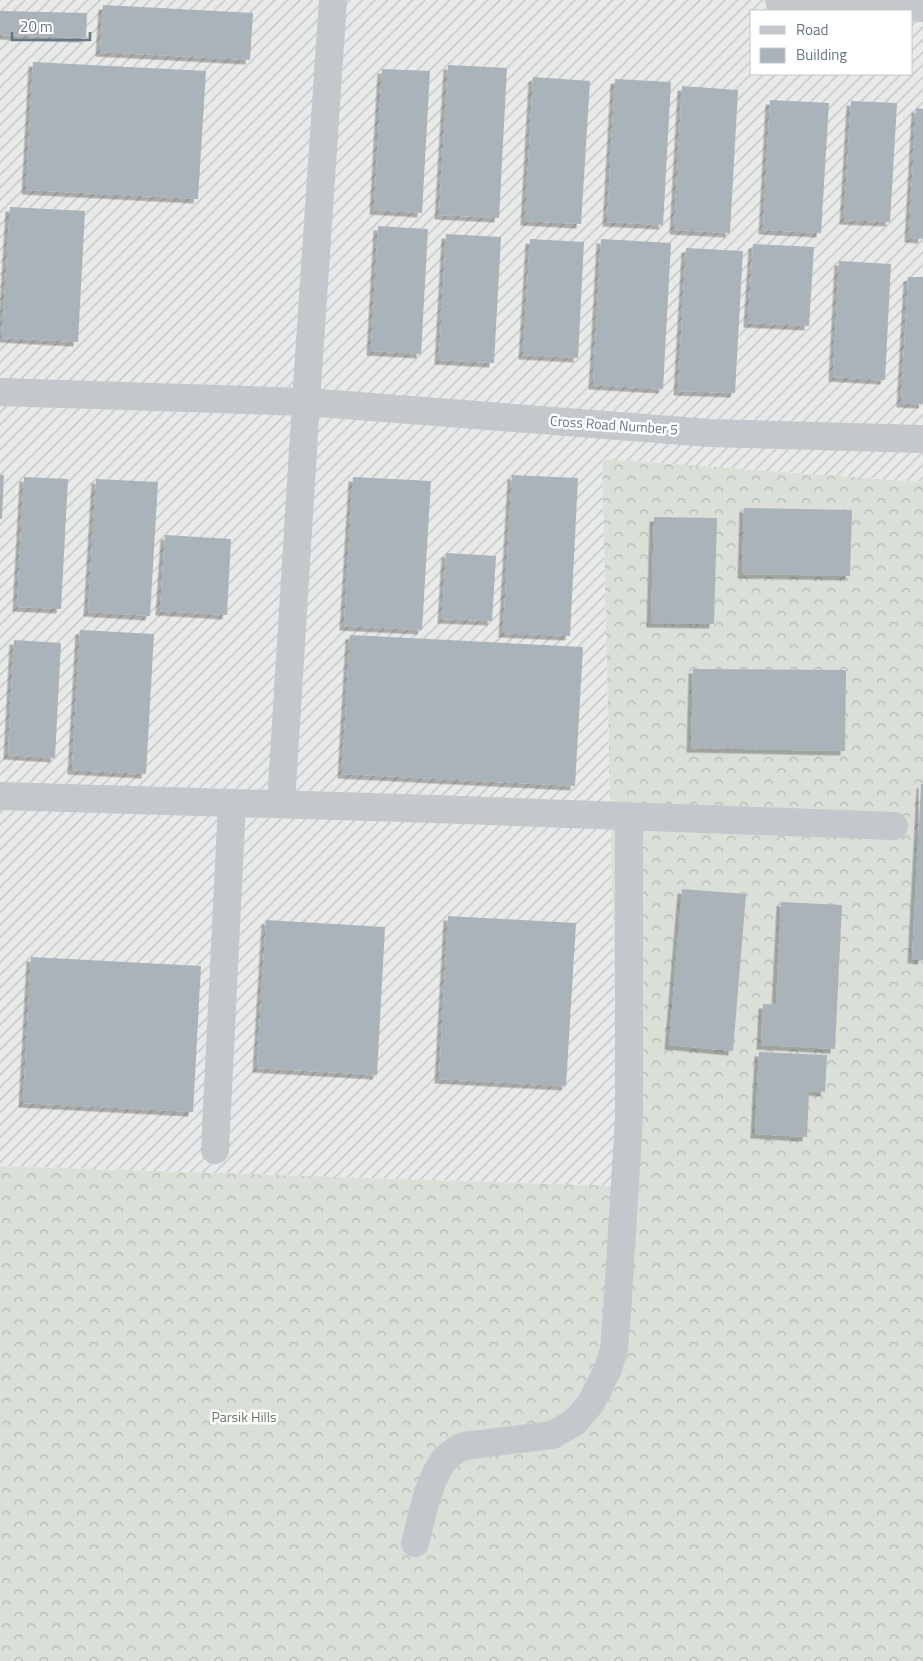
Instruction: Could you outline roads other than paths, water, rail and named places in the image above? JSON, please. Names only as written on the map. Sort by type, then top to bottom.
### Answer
[{"type":"street","points":[[281,804],[333,0]]},
{"type":"street","points":[[780,0],[923,8]]},
{"type":"street","name":"Cross Road Number 5","points":[[0,392],[306,402],[710,433],[923,439]]},
{"type":"street","points":[[0,796],[894,826]]},
{"type":"street","points":[[215,1150],[232,803]]},
{"type":"street","points":[[415,1543],[432,1482],[443,1462],[452,1453],[464,1446],[552,1435],[575,1422],[591,1403],[608,1369],[614,1349],[628,1118],[629,816]]},
{"type":"park label","name":"Parsik Hills","points":[[244,1417]]}]
